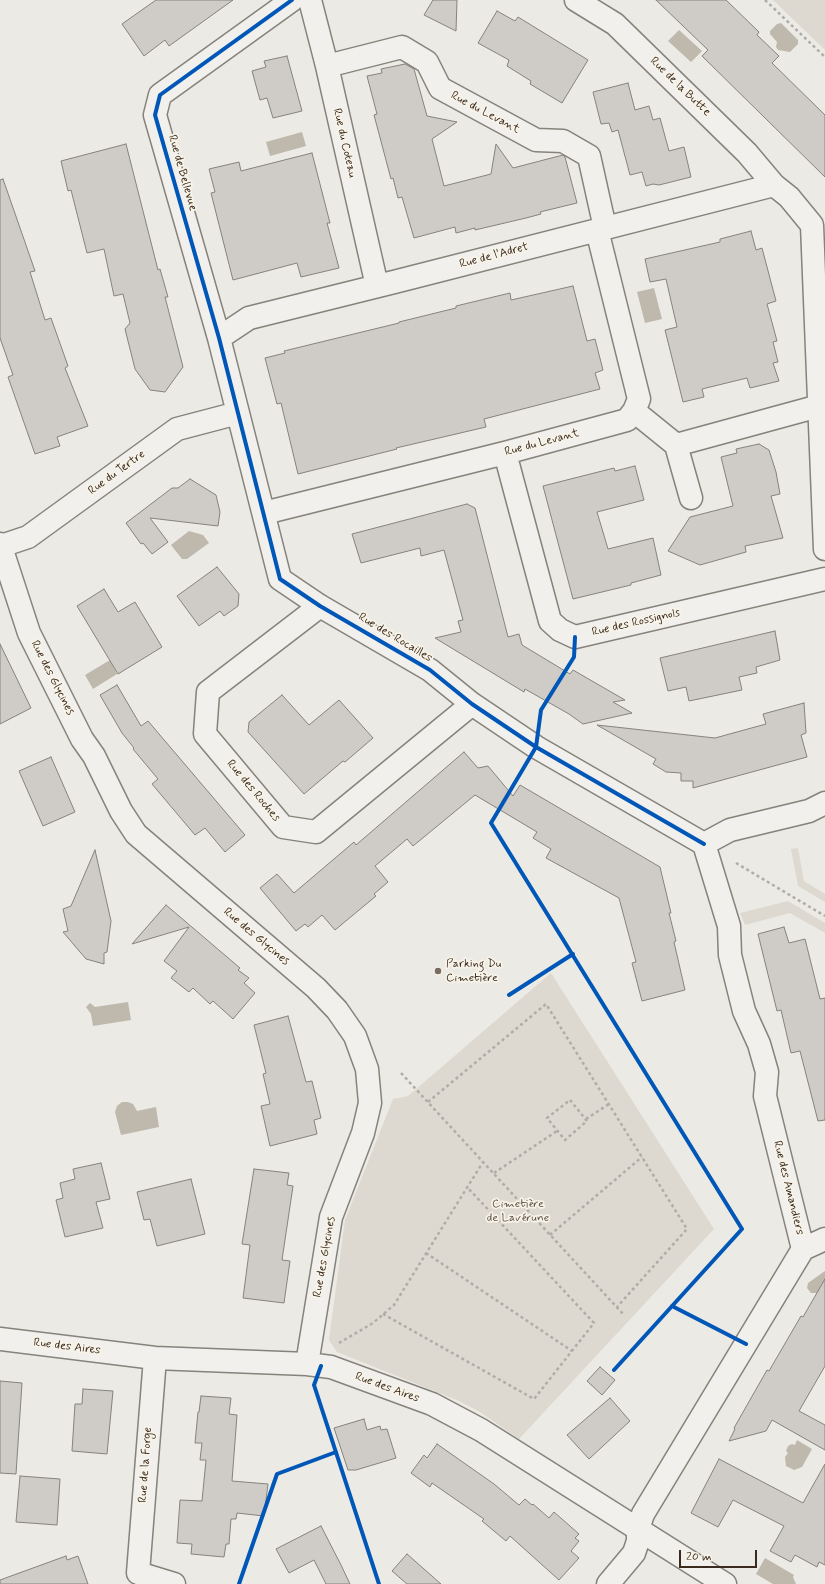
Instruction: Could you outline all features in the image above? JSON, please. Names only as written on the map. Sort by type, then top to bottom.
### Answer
[{"type":"street","name":"Rue de Bellevue","points":[[238,413],[219,338],[155,115],[160,95],[292,0]]},
{"type":"street","name":"Rue du Coteau","points":[[310,0],[327,66],[377,286]]},
{"type":"street","name":"Rue de la Butte","points":[[576,0],[615,24],[747,153],[774,185],[789,197],[812,224],[819,264],[819,406],[825,549]]},
{"type":"street","name":"Rue du Levant","points":[[264,513],[505,453],[627,420],[634,411],[639,399],[601,229],[588,156],[563,141],[536,140],[440,88],[427,62],[402,47],[327,66]]},
{"type":"street","name":"Rue de l'Adret","points":[[219,338],[249,318],[774,185]]},
{"type":"street","points":[[676,445],[819,406]]},
{"type":"street","points":[[634,411],[676,445],[691,498]]},
{"type":"street","name":"Rue des Rocailles","points":[[238,413],[280,579],[320,606],[430,670],[472,704],[536,747],[704,844]]},
{"type":"street","name":"Rue du Tertre","points":[[0,545],[28,537],[177,429],[238,413]]},
{"type":"street","name":"Rue des Rossignols","points":[[505,453],[550,621],[560,630],[575,637],[825,579]]},
{"type":"street","name":"Rue des Glycines","points":[[0,545],[29,633],[82,739],[94,756],[121,811],[136,834],[316,988],[337,1010],[355,1036],[367,1069],[370,1103],[363,1133],[331,1217],[314,1365]]},
{"type":"street","name":"Rue des Roches","points":[[320,606],[208,692],[205,734],[283,827],[316,832],[472,704]]},
{"type":"street","points":[[704,844],[730,830],[809,811],[825,803]]},
{"type":"street","name":"Rue des Amandiers","points":[[608,1584],[634,1553],[638,1542],[638,1529],[644,1514],[803,1248],[765,1096],[767,1072],[759,1044],[744,1011],[730,955],[729,926],[704,844]]},
{"type":"street","points":[[803,1248],[825,1239]]},
{"type":"street","name":"Rue des Aires","points":[[0,1339],[154,1358],[331,1367],[418,1399],[446,1411],[481,1430],[523,1455],[725,1584]]},
{"type":"street","name":"Rue de la Forge","points":[[154,1358],[138,1578],[174,1584]]},
{"type":"path","points":[[765,0],[825,57]]},
{"type":"path","points":[[704,844],[825,916]]},
{"type":"path","points":[[428,1102],[546,1004],[687,1229],[617,1307]]},
{"type":"path","points":[[401,1073],[624,1315]]},
{"type":"path","points":[[586,1119],[570,1100],[547,1118],[565,1140],[587,1122],[586,1119],[609,1104]]},
{"type":"path","points":[[494,1173],[557,1131]]},
{"type":"path","points":[[550,1235],[642,1157]]},
{"type":"path","points":[[314,1365],[333,1347],[373,1323],[394,1305],[483,1162]]},
{"type":"path","points":[[384,1314],[534,1399],[594,1323],[467,1187]]},
{"type":"path","points":[[426,1253],[572,1351]]},
{"type":"green space","points":[[773,0],[825,0],[825,50]]},
{"type":"green space","points":[[798,848],[804,881],[825,894],[825,902],[798,886],[791,849]]},
{"type":"green space","points":[[788,901],[825,923],[825,933],[790,913],[745,925],[740,913]]},
{"type":"green space","name":"Cimetière de Lavérune","points":[[551,973],[714,1229],[519,1439],[480,1412],[459,1401],[337,1352],[329,1340],[345,1220],[393,1099],[408,1096]]},
{"type":"shaded area","points":[[781,23],[798,40],[798,44],[790,52],[778,50],[776,47],[777,42],[770,34],[770,31],[777,24]]},
{"type":"shaded area","points":[[679,30],[702,51],[691,62],[668,41]]},
{"type":"shaded area","points":[[302,132],[306,146],[270,156],[266,142]]},
{"type":"shaded area","points":[[654,288],[662,319],[645,323],[637,292]]},
{"type":"shaded area","points":[[189,531],[203,535],[209,543],[187,559],[182,559],[171,545]]},
{"type":"shaded area","points":[[110,660],[117,674],[93,689],[85,675]]},
{"type":"shaded area","points":[[128,1002],[131,1020],[93,1026],[91,1014],[86,1007],[90,1003],[95,1007]]},
{"type":"shaded area","points":[[122,1102],[133,1104],[137,1111],[156,1107],[159,1127],[121,1135],[115,1112],[117,1106]]},
{"type":"shaded area","points":[[825,1271],[825,1293],[811,1293],[807,1288],[808,1283]]},
{"type":"shaded area","points":[[797,1440],[812,1449],[802,1467],[794,1470],[786,1466],[785,1457],[788,1453],[786,1451],[788,1446],[792,1444],[795,1445]]},
{"type":"shaded area","points":[[765,1558],[794,1575],[793,1577],[796,1584],[773,1584],[756,1574]]},
{"type":"building","points":[[156,0],[233,0],[169,46],[165,40],[144,56],[122,24]]},
{"type":"building","points":[[433,0],[457,0],[456,31],[424,15]]},
{"type":"building","points":[[656,0],[726,0],[759,32],[757,35],[779,56],[772,63],[825,115],[825,177],[702,56],[708,50]]},
{"type":"building","points":[[497,11],[515,21],[518,17],[588,60],[562,103],[530,84],[531,81],[507,66],[509,60],[478,43]]},
{"type":"building","points":[[287,56],[302,111],[273,118],[267,98],[260,100],[252,71],[266,67],[264,61]]},
{"type":"building","points":[[405,64],[414,69],[427,116],[457,122],[432,139],[444,186],[491,174],[496,144],[513,168],[563,155],[565,157],[577,203],[540,212],[541,214],[526,218],[475,230],[475,228],[456,233],[455,227],[414,238],[402,197],[398,198],[393,178],[391,179],[374,115],[377,114],[367,76],[382,73],[381,69]]},
{"type":"building","points":[[628,83],[635,110],[649,106],[653,120],[660,118],[669,151],[684,147],[691,177],[659,185],[653,184],[646,186],[642,172],[630,175],[618,130],[612,132],[609,123],[601,124],[593,92]]},
{"type":"building","points":[[126,144],[158,270],[160,269],[168,297],[165,297],[183,367],[165,392],[150,390],[135,369],[125,329],[130,323],[123,294],[114,296],[104,249],[87,253],[71,190],[68,191],[61,161]]},
{"type":"building","points":[[312,153],[330,223],[327,223],[339,268],[301,277],[297,263],[233,280],[211,193],[215,192],[209,169],[239,162],[241,171]]},
{"type":"building","points":[[3,179],[35,271],[30,272],[45,320],[51,318],[68,366],[65,368],[88,426],[57,437],[60,446],[35,454],[8,377],[13,375],[0,338],[0,180]]},
{"type":"building","points":[[751,231],[756,250],[762,248],[776,301],[767,304],[777,341],[773,342],[778,362],[773,363],[779,381],[750,388],[747,378],[702,389],[704,397],[683,402],[665,330],[677,327],[666,279],[650,282],[645,259],[720,242],[720,239]]},
{"type":"building","points":[[573,286],[587,341],[595,339],[603,370],[595,373],[600,389],[484,419],[486,427],[396,448],[397,449],[298,474],[281,403],[277,404],[265,358],[285,353],[284,351],[399,323],[456,308],[456,306],[510,293],[511,300]]},
{"type":"building","points":[[759,444],[769,450],[776,472],[780,494],[771,496],[783,538],[745,546],[746,552],[700,565],[668,551],[690,517],[733,506],[721,457],[737,453],[736,449]]},
{"type":"building","points":[[635,466],[644,500],[597,512],[608,549],[653,538],[661,575],[631,583],[631,585],[573,599],[543,486],[614,468],[615,471]]},
{"type":"building","points":[[190,479],[216,495],[220,512],[218,526],[150,518],[168,542],[152,554],[143,543],[141,544],[126,523],[172,488],[178,488]]},
{"type":"building","points":[[467,504],[475,508],[508,637],[519,634],[522,645],[570,674],[573,670],[625,700],[613,702],[632,713],[583,724],[569,714],[525,689],[524,692],[435,638],[461,632],[458,621],[463,620],[444,550],[421,556],[420,548],[361,563],[352,534]]},
{"type":"building","points":[[217,567],[239,594],[238,606],[224,616],[220,611],[199,626],[177,596]]},
{"type":"building","points":[[104,589],[118,612],[135,602],[162,647],[118,674],[77,606]]},
{"type":"building","points":[[775,631],[780,660],[756,667],[757,673],[739,677],[742,690],[689,701],[686,687],[668,691],[660,658]]},
{"type":"building","points":[[0,644],[31,708],[0,724]]},
{"type":"building","points":[[117,685],[141,726],[148,721],[245,835],[225,852],[205,828],[195,835],[152,784],[158,779],[133,749],[134,748],[122,733],[100,695]]},
{"type":"building","points":[[282,695],[309,725],[339,700],[373,738],[304,794],[248,732],[249,722]]},
{"type":"building","points":[[804,703],[806,733],[801,735],[807,757],[693,788],[693,781],[681,781],[681,773],[666,772],[653,764],[656,759],[597,725],[715,738],[766,724],[763,714]]},
{"type":"building","points":[[464,752],[478,768],[488,766],[513,796],[520,785],[660,867],[671,913],[669,913],[676,941],[674,942],[685,990],[642,1001],[632,963],[636,962],[619,898],[546,858],[551,849],[533,838],[537,832],[475,795],[413,846],[407,839],[375,866],[388,882],[374,894],[376,896],[335,930],[322,915],[308,927],[305,924],[296,931],[260,888],[277,874],[294,893],[354,842],[356,845]]},
{"type":"building","points":[[51,757],[75,812],[43,826],[19,771]]},
{"type":"building","points":[[95,850],[111,921],[107,952],[104,953],[104,964],[86,959],[63,932],[68,931],[63,909],[71,906]]},
{"type":"building","points":[[166,905],[240,968],[238,970],[249,978],[244,983],[255,993],[233,1019],[213,1001],[210,1004],[193,988],[189,992],[171,978],[177,971],[164,961],[189,927],[132,944]]},
{"type":"building","points":[[784,927],[789,943],[805,939],[820,999],[825,998],[825,1120],[818,1121],[800,1051],[791,1053],[781,1010],[777,1011],[758,934]]},
{"type":"building","points":[[288,1016],[306,1082],[312,1081],[321,1118],[314,1120],[317,1134],[270,1146],[261,1106],[270,1104],[263,1074],[266,1073],[254,1025]]},
{"type":"building","points":[[101,1163],[110,1199],[96,1202],[103,1228],[65,1237],[56,1200],[63,1198],[60,1183],[75,1179],[73,1169]]},
{"type":"building","points":[[254,1169],[289,1173],[287,1185],[293,1186],[282,1260],[290,1261],[284,1303],[243,1298],[250,1245],[242,1244]]},
{"type":"building","points":[[191,1179],[205,1234],[157,1246],[150,1219],[144,1220],[137,1192]]},
{"type":"building","points":[[825,1279],[825,1366],[799,1411],[825,1425],[825,1450],[772,1420],[766,1431],[729,1441],[735,1429],[734,1428],[767,1370],[769,1371],[801,1316],[803,1317]]},
{"type":"building","points":[[600,1367],[615,1380],[602,1395],[587,1381]]},
{"type":"building","points":[[0,1381],[22,1383],[16,1474],[0,1473]]},
{"type":"building","points":[[83,1389],[113,1391],[107,1454],[72,1451],[75,1404],[82,1404]]},
{"type":"building","points":[[201,1396],[231,1398],[229,1414],[237,1415],[232,1481],[268,1484],[264,1516],[237,1513],[236,1519],[231,1519],[229,1544],[226,1544],[224,1557],[191,1554],[192,1544],[177,1543],[180,1500],[202,1501],[206,1460],[200,1460],[202,1443],[195,1443]]},
{"type":"building","points":[[610,1398],[630,1421],[589,1459],[567,1435]]},
{"type":"building","points":[[364,1419],[367,1430],[380,1426],[381,1430],[387,1429],[396,1458],[356,1470],[348,1470],[334,1428]]},
{"type":"building","points":[[437,1444],[494,1484],[519,1505],[525,1499],[549,1518],[554,1512],[579,1534],[575,1538],[579,1541],[571,1551],[579,1558],[559,1580],[510,1536],[506,1541],[482,1521],[484,1519],[432,1483],[430,1487],[411,1473],[424,1455],[427,1458]]},
{"type":"building","points":[[719,1459],[803,1503],[825,1464],[825,1565],[819,1562],[817,1567],[795,1555],[791,1562],[770,1551],[784,1526],[733,1500],[718,1527],[691,1513]]},
{"type":"building","points":[[20,1476],[60,1479],[57,1525],[16,1522]]},
{"type":"building","points":[[321,1526],[350,1584],[326,1584],[314,1560],[289,1573],[276,1549]]},
{"type":"building","points":[[407,1554],[441,1584],[407,1584],[392,1571]]},
{"type":"building","points":[[66,1556],[67,1560],[78,1556],[88,1584],[0,1584],[0,1580]]},
{"type":"cycle path","points":[[292,0],[160,95],[155,115],[219,338],[280,579],[320,606],[430,670],[472,704],[536,747],[704,844]]},
{"type":"cycle path","points":[[575,637],[574,657],[541,710],[536,747],[491,823],[742,1229],[614,1370]]},
{"type":"cycle path","points":[[509,995],[573,954]]},
{"type":"cycle path","points":[[672,1306],[746,1344]]},
{"type":"cycle path","points":[[321,1366],[314,1385],[379,1584]]},
{"type":"cycle path","points":[[239,1584],[277,1474],[336,1452]]},
{"type":"place","name":"Parking Du Cimetière","points":[[438,971]]}]
